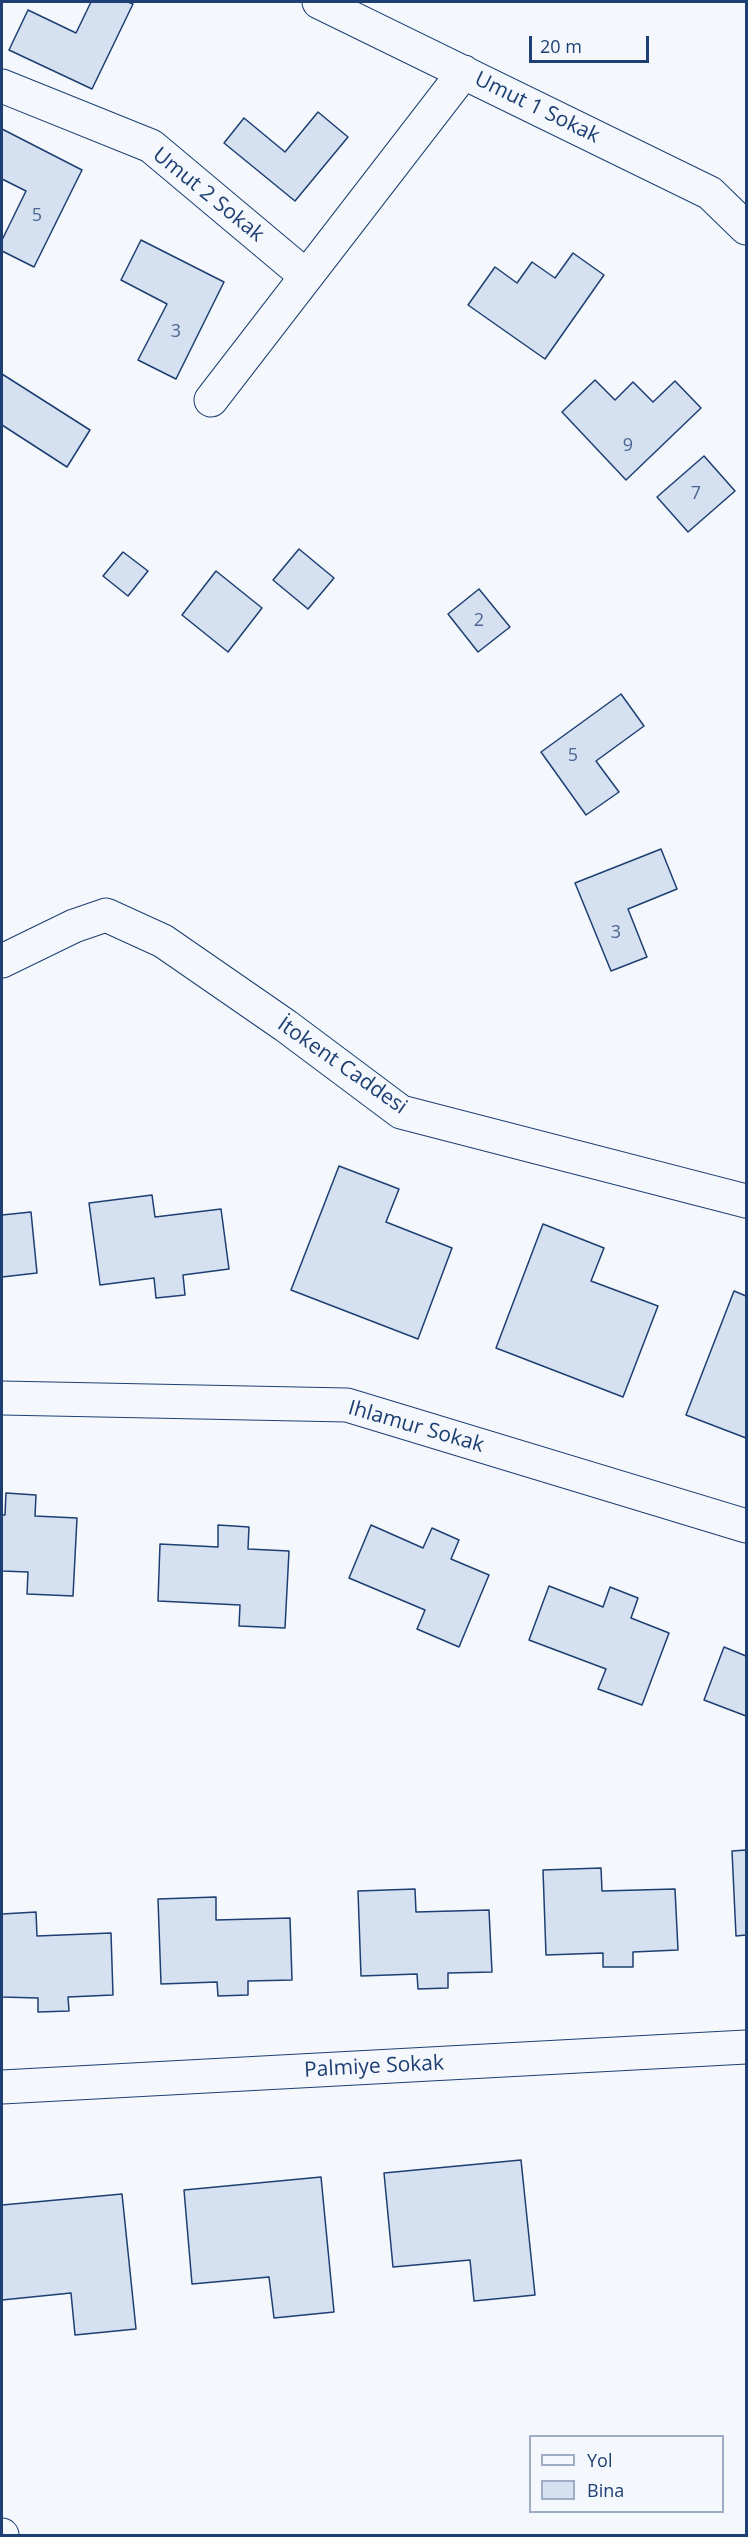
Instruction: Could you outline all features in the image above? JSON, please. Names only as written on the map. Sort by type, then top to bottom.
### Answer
[{"type":"street","name":"Umut 1 Sokak","points":[[319,2],[710,193],[747,228]]},
{"type":"street","points":[[211,400],[464,72]]},
{"type":"street","name":"Umut 2 Sokak","points":[[2,86],[151,147],[306,276]]},
{"type":"street","name":"İtokent Caddesi","points":[[2,961],[74,926],[106,915],[163,941],[286,1026],[401,1112],[747,1201]]},
{"type":"street","name":"Ihlamur Sokak","points":[[2,1398],[347,1405],[747,1526]]},
{"type":"street","name":"Palmiye Sokak","points":[[2,2087],[747,2048]]},
{"type":"building","points":[[91,2],[133,4],[92,89],[9,50],[28,10],[76,33]]},
{"type":"building","points":[[318,112],[348,137],[295,201],[224,143],[244,118],[285,152]]},
{"type":"building","points":[[2,129],[82,170],[34,267],[2,251],[2,240],[26,191],[2,179]]},
{"type":"building","points":[[141,240],[224,282],[176,379],[138,360],[167,304],[121,280]]},
{"type":"building","points":[[573,253],[604,275],[545,359],[468,305],[495,267],[517,283],[532,262],[555,278]]},
{"type":"building","points":[[2,374],[90,430],[67,467],[2,425]]},
{"type":"building","points":[[595,380],[615,400],[633,382],[653,402],[675,381],[701,408],[626,480],[562,412]]},
{"type":"building","points":[[704,456],[735,491],[688,532],[657,497]]},
{"type":"building","points":[[299,549],[334,578],[308,609],[273,580]]},
{"type":"building","points":[[123,552],[148,571],[128,596],[103,576]]},
{"type":"building","points":[[216,571],[262,608],[228,652],[182,615]]},
{"type":"building","points":[[479,589],[510,627],[478,652],[448,614]]},
{"type":"building","points":[[621,694],[644,726],[596,761],[619,792],[586,815],[541,752]]},
{"type":"building","points":[[661,849],[677,889],[628,909],[647,957],[611,971],[575,883]]},
{"type":"building","points":[[339,1166],[399,1189],[386,1222],[452,1248],[418,1339],[291,1290]]},
{"type":"building","points":[[152,1195],[155,1217],[221,1209],[229,1269],[183,1275],[185,1295],[156,1298],[154,1278],[100,1285],[89,1203]]},
{"type":"building","points":[[31,1212],[37,1273],[2,1277],[2,1215]]},
{"type":"building","points":[[543,1224],[604,1248],[591,1281],[658,1306],[623,1397],[496,1348]]},
{"type":"building","points":[[734,1291],[746,1296],[746,1438],[686,1415]]},
{"type":"building","points":[[6,1493],[36,1495],[35,1516],[77,1518],[73,1596],[27,1594],[28,1572],[2,1571],[2,1515],[5,1515]]},
{"type":"building","points":[[218,1525],[249,1527],[248,1549],[289,1551],[285,1628],[239,1626],[240,1605],[158,1601],[160,1544],[218,1547]]},
{"type":"building","points":[[371,1525],[423,1548],[432,1528],[459,1540],[451,1559],[489,1575],[459,1647],[417,1629],[425,1610],[349,1578]]},
{"type":"building","points":[[549,1586],[603,1607],[610,1587],[638,1598],[631,1618],[669,1633],[642,1705],[598,1689],[606,1669],[529,1640]]},
{"type":"building","points":[[724,1647],[746,1656],[746,1716],[704,1700]]},
{"type":"building","points":[[746,1850],[746,1935],[736,1936],[732,1851]]},
{"type":"building","points":[[601,1868],[602,1891],[675,1889],[678,1950],[633,1952],[633,1967],[603,1967],[603,1953],[546,1955],[543,1870]]},
{"type":"building","points":[[415,1889],[416,1912],[489,1910],[492,1972],[448,1973],[448,1988],[418,1989],[417,1974],[361,1976],[358,1891]]},
{"type":"building","points":[[216,1897],[216,1920],[290,1918],[292,1980],[248,1981],[248,1995],[218,1996],[217,1982],[161,1984],[158,1899]]},
{"type":"building","points":[[36,1912],[37,1936],[111,1933],[113,1995],[68,1997],[69,2011],[38,2012],[38,1998],[2,1997],[2,1914]]},
{"type":"building","points":[[521,2160],[535,2295],[474,2301],[470,2260],[393,2267],[384,2173]]},
{"type":"building","points":[[321,2177],[334,2312],[274,2318],[269,2277],[192,2284],[184,2190]]},
{"type":"building","points":[[122,2194],[136,2329],[75,2335],[71,2293],[2,2300],[2,2205]]}]
